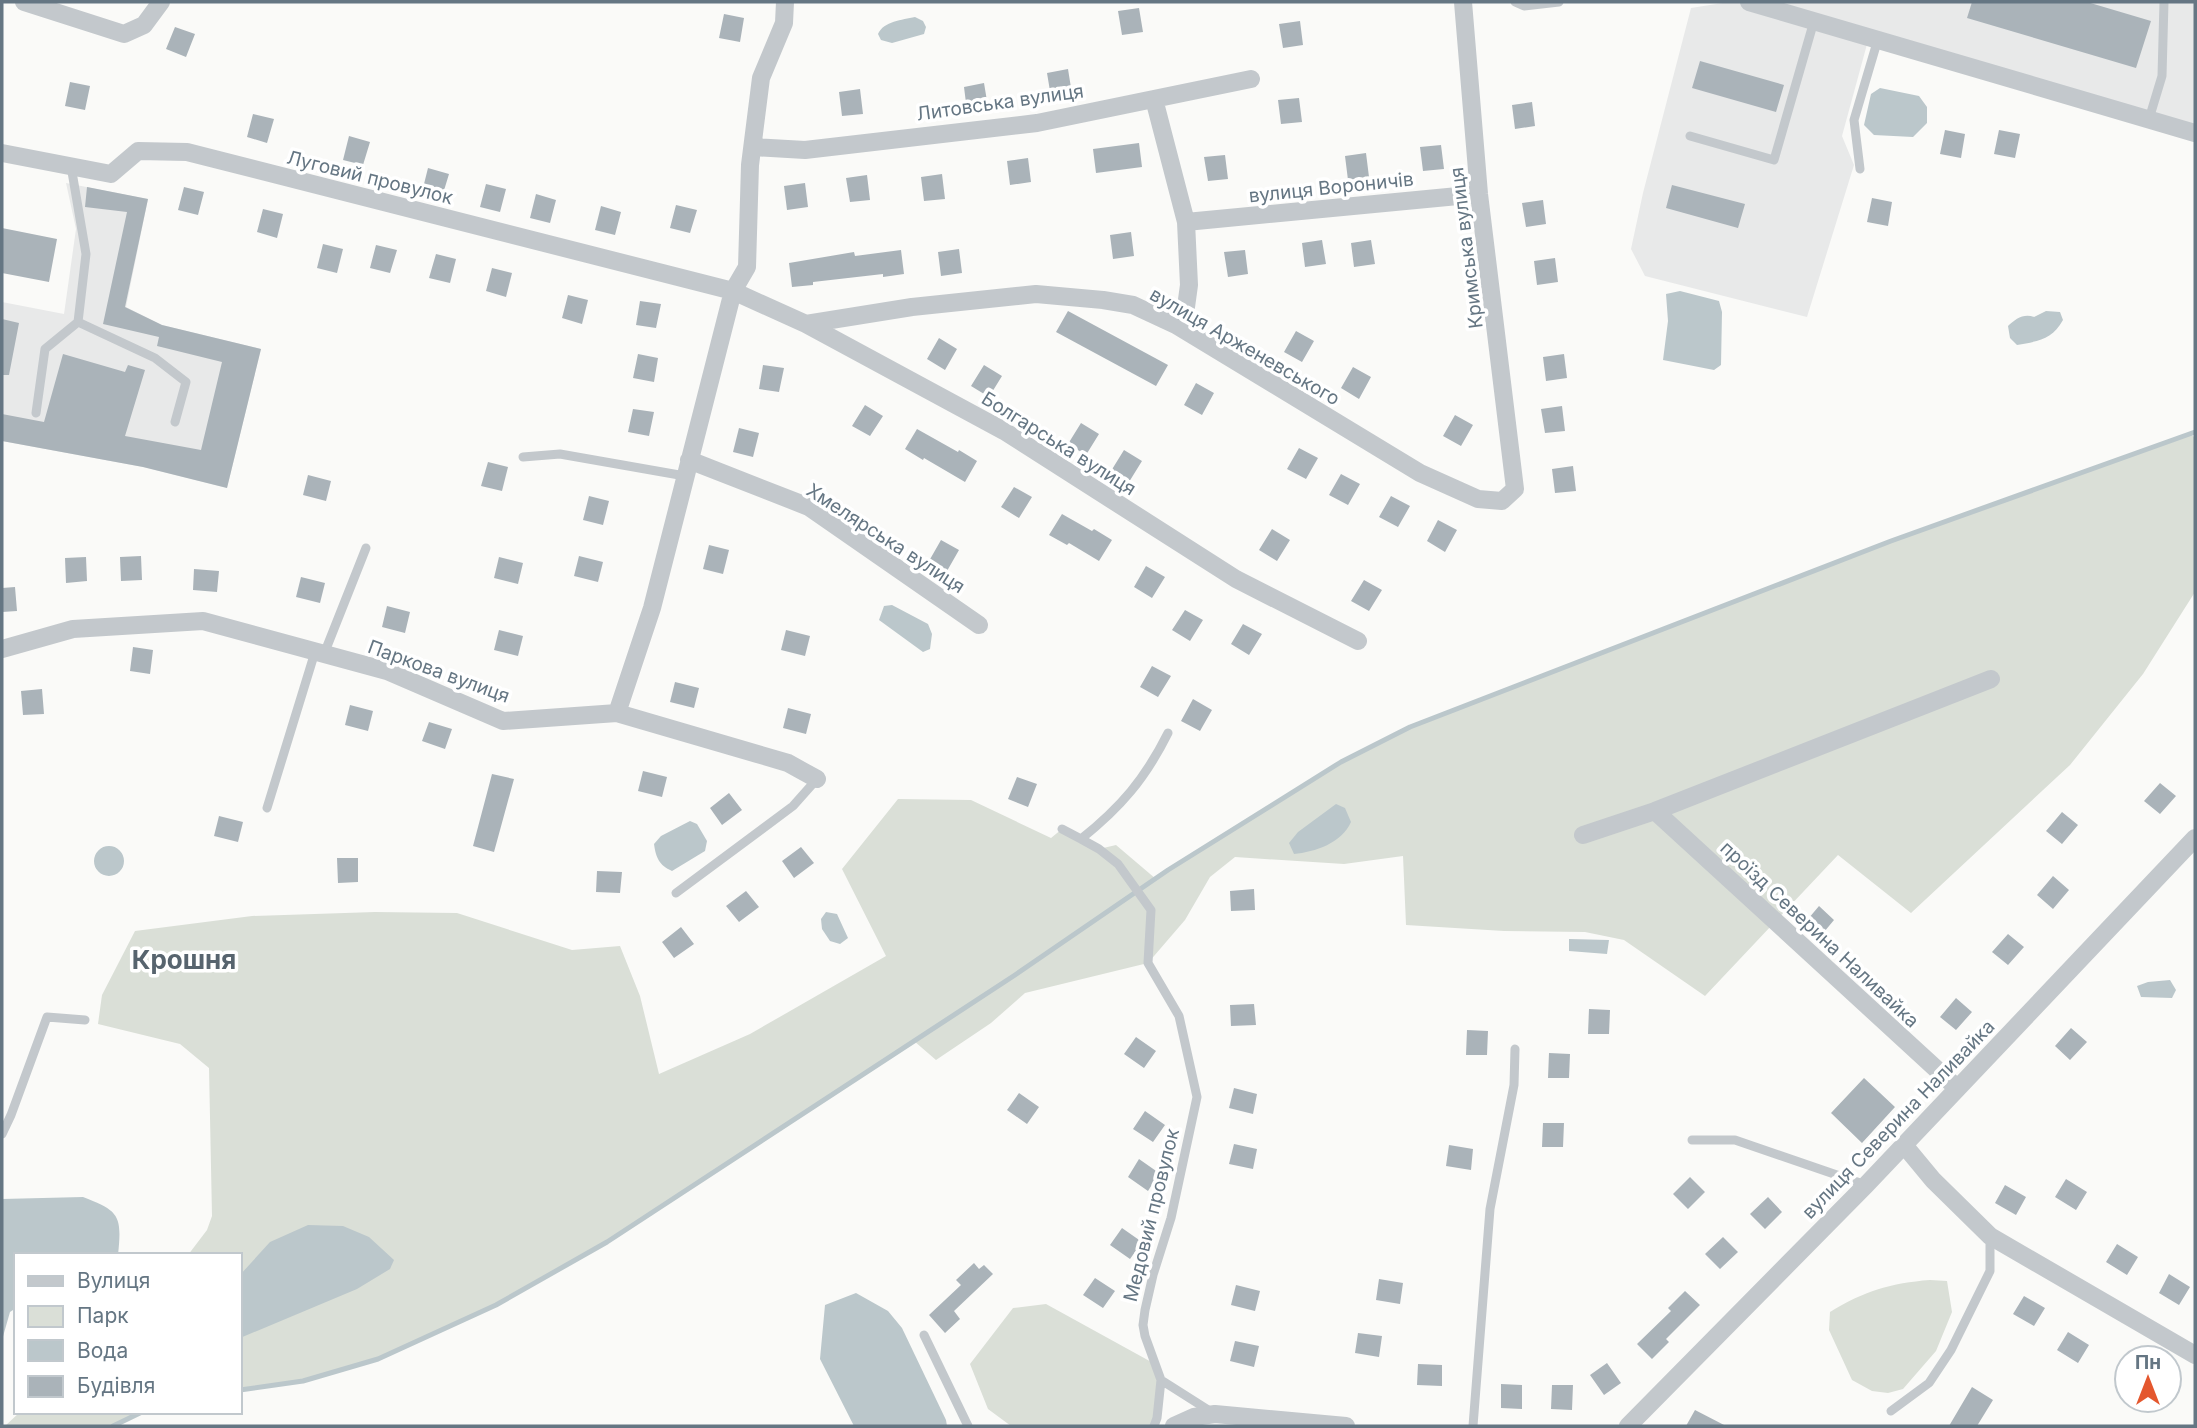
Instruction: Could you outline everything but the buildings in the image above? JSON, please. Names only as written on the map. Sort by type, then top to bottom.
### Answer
[{"type":"street","points":[[31,3],[124,34],[144,25],[161,2]]},
{"type":"street","points":[[617,713],[652,608],[733,291],[747,267],[752,147],[761,78],[785,23],[785,2]]},
{"type":"street","name":"Кримська вулиця","points":[[1463,2],[1479,194],[1516,489]]},
{"type":"street","points":[[1749,2],[2195,133]]},
{"type":"street","name":"Литовська вулиця","points":[[752,147],[805,150],[1037,122],[1251,79]]},
{"type":"street","points":[[1154,99],[1186,222],[1189,285],[1186,307],[1176,325]]},
{"type":"street","name":"Луговий провулок","points":[[2,153],[111,174],[138,151],[187,152],[733,291]]},
{"type":"street","name":"вулиця Вороничів","points":[[1186,222],[1479,194]]},
{"type":"street","name":"Болгарська вулиця","points":[[733,291],[806,324],[1004,431],[1236,579],[1359,640]]},
{"type":"street","name":"вулиця Арженевського","points":[[806,324],[912,307],[1036,294],[1133,305],[1176,325],[1420,473],[1478,499],[1502,500],[1516,489]]},
{"type":"street","name":"Хмелярська вулиця","points":[[687,468],[808,507],[979,625]]},
{"type":"street","name":"Паркова вулиця","points":[[2,649],[73,629],[203,621],[387,671],[503,721],[617,713],[788,763],[817,779]]},
{"type":"street","points":[[1583,835],[1655,811],[1991,679]]},
{"type":"street","name":"проїзд Северина Наливайка","points":[[1655,811],[1957,1088]]},
{"type":"street","name":"вулиця Северина Наливайка","points":[[1628,1426],[1866,1185],[2195,838]]},
{"type":"street","points":[[1904,1145],[1933,1180],[1990,1236],[2195,1355]]},
{"type":"street","points":[[1174,1426],[1215,1415],[1346,1426]]},
{"type":"lane","points":[[1515,2],[1524,6],[1559,2]]},
{"type":"lane","points":[[2148,119],[2162,76],[2164,2]]},
{"type":"lane","points":[[1690,136],[1774,160],[1814,21]]},
{"type":"lane","points":[[1860,169],[1854,120],[1878,39]]},
{"type":"lane","points":[[36,413],[45,349],[78,322],[86,254],[71,166]]},
{"type":"lane","points":[[78,322],[155,358],[186,382],[175,422]]},
{"type":"lane","points":[[523,457],[560,454],[687,468]]},
{"type":"lane","points":[[267,808],[320,653],[366,548]]},
{"type":"lane","points":[[1081,839],[1128,796],[1151,766],[1168,733]]},
{"type":"lane","points":[[677,893],[793,806],[817,779]]},
{"type":"lane","name":"Медовий провулок","points":[[1062,829],[1099,849],[1118,864],[1151,910],[1148,963],[1179,1016],[1197,1097],[1171,1218],[1153,1275],[1143,1325],[1161,1380],[1154,1426]]},
{"type":"lane","points":[[2,1134],[12,1115],[47,1017],[85,1020]]},
{"type":"lane","points":[[1473,1426],[1490,1209],[1514,1085],[1515,1049]]},
{"type":"lane","points":[[1692,1140],[1735,1140],[1866,1185]]},
{"type":"lane","points":[[1891,1411],[1928,1382],[1951,1350],[1990,1271],[1990,1236]]},
{"type":"lane","points":[[924,1335],[968,1426]]},
{"type":"lane","points":[[1161,1380],[1215,1415]]},
{"type":"shaded area","points":[[1729,2],[2195,2],[2195,133],[1869,37],[1842,136],[1854,165],[1807,317],[1645,276],[1631,249],[1691,8]]},
{"type":"shaded area","points":[[66,183],[148,199],[126,307],[162,325],[261,349],[227,488],[143,467],[2,441],[2,302],[64,314],[76,229]]},
{"type":"green space","points":[[2191,434],[2195,438],[2195,592],[2143,674],[2070,765],[1911,913],[1838,855],[1705,996],[1624,940],[1585,932],[1504,931],[1406,925],[1403,856],[1344,864],[1235,857],[1210,877],[1185,920],[1148,963],[1025,993],[991,1023],[936,1060],[914,1041],[607,1242],[496,1305],[378,1359],[303,1381],[242,1390],[242,1253],[190,1253],[207,1230],[212,1216],[209,1068],[180,1044],[98,1024],[102,995],[135,931],[252,916],[375,912],[457,913],[572,950],[620,946],[640,996],[659,1074],[750,1034],[886,956],[842,869],[898,799],[971,800],[1051,838],[1062,829],[1099,849],[1116,845],[1156,879],[1341,762],[1410,727],[1891,541]]},
{"type":"green space","points":[[1930,1280],[1947,1281],[1952,1312],[1936,1351],[1903,1389],[1888,1393],[1872,1391],[1852,1380],[1829,1330],[1830,1312],[1878,1289]]},
{"type":"green space","points":[[1046,1304],[1155,1364],[1161,1380],[1154,1426],[1011,1426],[988,1409],[970,1364],[1013,1308]]},
{"type":"green space","points":[[18,1414],[138,1414],[113,1426],[5,1426]]},
{"type":"water","points":[[915,17],[923,21],[926,27],[924,34],[892,43],[881,40],[878,34],[884,26]]},
{"type":"water","points":[[1880,88],[1919,96],[1927,107],[1927,123],[1913,137],[1874,135],[1864,125],[1871,94]]},
{"type":"water","points":[[1680,291],[1719,301],[1722,312],[1721,365],[1714,370],[1663,360],[1668,321],[1666,294]]},
{"type":"water","points":[[2046,311],[2060,312],[2063,320],[2049,336],[2017,345],[2010,338],[2008,326],[2014,321],[2023,316],[2034,317]]},
{"type":"water","points":[[892,605],[928,624],[932,634],[930,649],[923,652],[879,620],[884,606]]},
{"type":"water","points":[[1336,804],[1345,808],[1351,822],[1347,829],[1327,845],[1294,854],[1289,843],[1298,832]]},
{"type":"water","points":[[690,821],[697,824],[707,841],[705,851],[672,871],[659,860],[654,844],[661,836]]},
{"type":"water","points":[[109,846],[119,851],[124,861],[119,871],[109,876],[99,871],[94,861],[99,851]]},
{"type":"water","points":[[826,912],[837,914],[848,938],[840,944],[830,941],[822,929],[821,919]]},
{"type":"water","points":[[1569,939],[1609,940],[1607,954],[1569,951]]},
{"type":"water","points":[[2170,980],[2176,990],[2172,998],[2141,997],[2137,986]]},
{"type":"water","points":[[83,1197],[111,1211],[116,1217],[119,1231],[118,1253],[14,1253],[14,1309],[10,1312],[2,1340],[2,1199]]},
{"type":"water","points":[[308,1225],[343,1226],[369,1237],[394,1260],[390,1269],[357,1289],[242,1337],[242,1273],[270,1242]]},
{"type":"water","points":[[856,1293],[888,1311],[902,1328],[947,1426],[854,1426],[820,1359],[825,1305]]},
{"type":"waterway","points":[[242,1390],[303,1381],[378,1359],[496,1305],[607,1242],[1015,975],[1168,870],[1341,762],[1410,727],[1891,541],[2195,432]]},
{"type":"waterway","points":[[113,1426],[138,1414]]},
{"type":"district","name":"Крошня","points":[[184,960]]}]
